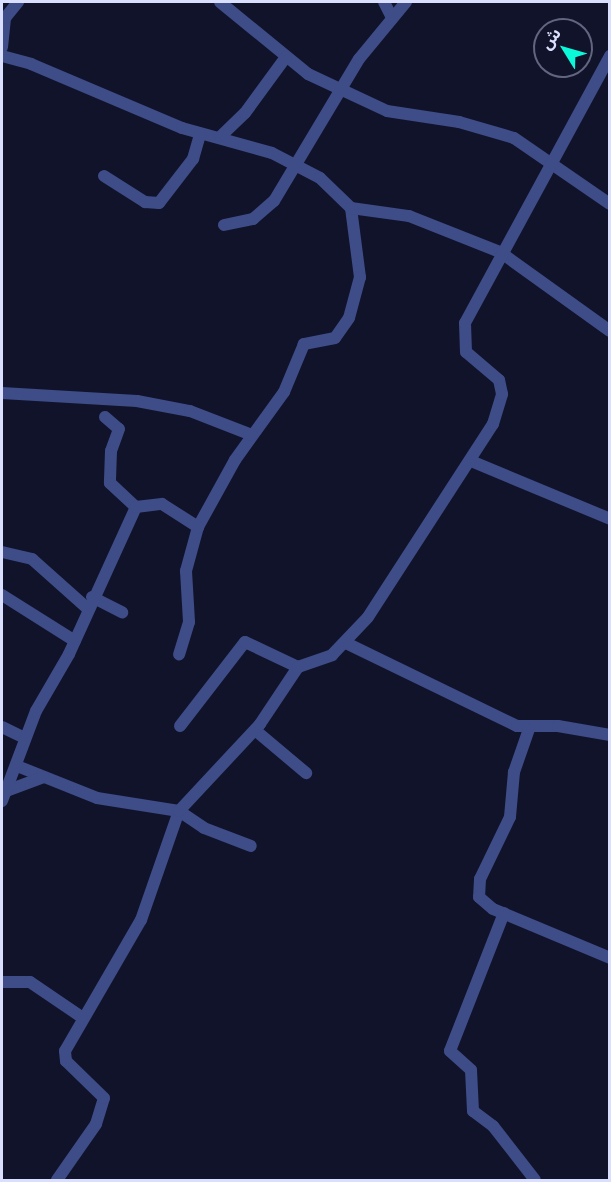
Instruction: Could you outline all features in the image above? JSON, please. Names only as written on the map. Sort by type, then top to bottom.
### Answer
[{"type":"street","points":[[2,48],[3,18],[18,2]]},
{"type":"street","points":[[220,2],[286,57],[340,89],[387,111],[514,138],[609,204]]},
{"type":"street","points":[[384,2],[392,18]]},
{"type":"street","points":[[224,225],[264,212],[296,165],[340,89],[406,2]]},
{"type":"street","points":[[2,56],[32,63],[200,134],[221,135],[296,165],[334,188],[351,208],[360,277],[349,318],[335,338],[304,344],[284,392],[252,435],[198,527],[186,571],[189,622],[179,655]]},
{"type":"street","points":[[57,1180],[104,1105],[103,1092],[65,1057],[83,1018],[141,920],[179,811],[255,730],[298,667],[332,655],[346,643],[396,581],[493,424],[502,394],[492,371],[466,352],[462,333],[500,252],[609,56]]},
{"type":"street","points":[[221,135],[245,113],[286,57]]},
{"type":"street","points":[[104,176],[145,202],[159,203],[193,159],[200,134]]},
{"type":"street","points":[[351,208],[409,216],[500,252],[609,331]]},
{"type":"street","points":[[2,393],[137,401],[190,411],[252,435]]},
{"type":"street","points":[[105,417],[119,429],[111,451],[111,483],[136,507]]},
{"type":"street","points":[[471,461],[609,519]]},
{"type":"street","points":[[136,507],[162,504],[198,527]]},
{"type":"street","points":[[4,796],[17,766],[25,738],[75,641],[90,602],[136,507]]},
{"type":"street","points":[[2,552],[32,560],[90,602],[122,612]]},
{"type":"street","points":[[2,595],[75,641]]},
{"type":"street","points":[[180,726],[245,642],[298,667]]},
{"type":"street","points":[[346,643],[529,729],[558,726],[609,735]]},
{"type":"street","points":[[2,727],[25,738]]},
{"type":"street","points":[[529,729],[514,772],[506,828],[478,889],[484,904],[609,958]]},
{"type":"street","points":[[255,730],[306,773]]},
{"type":"street","points":[[17,766],[97,798],[179,811],[204,828],[251,846]]},
{"type":"street","points":[[4,796],[44,777]]},
{"type":"street","points":[[504,913],[450,1051],[471,1070],[472,1111],[493,1125],[535,1180]]},
{"type":"street","points":[[2,982],[30,982],[83,1018]]}]
